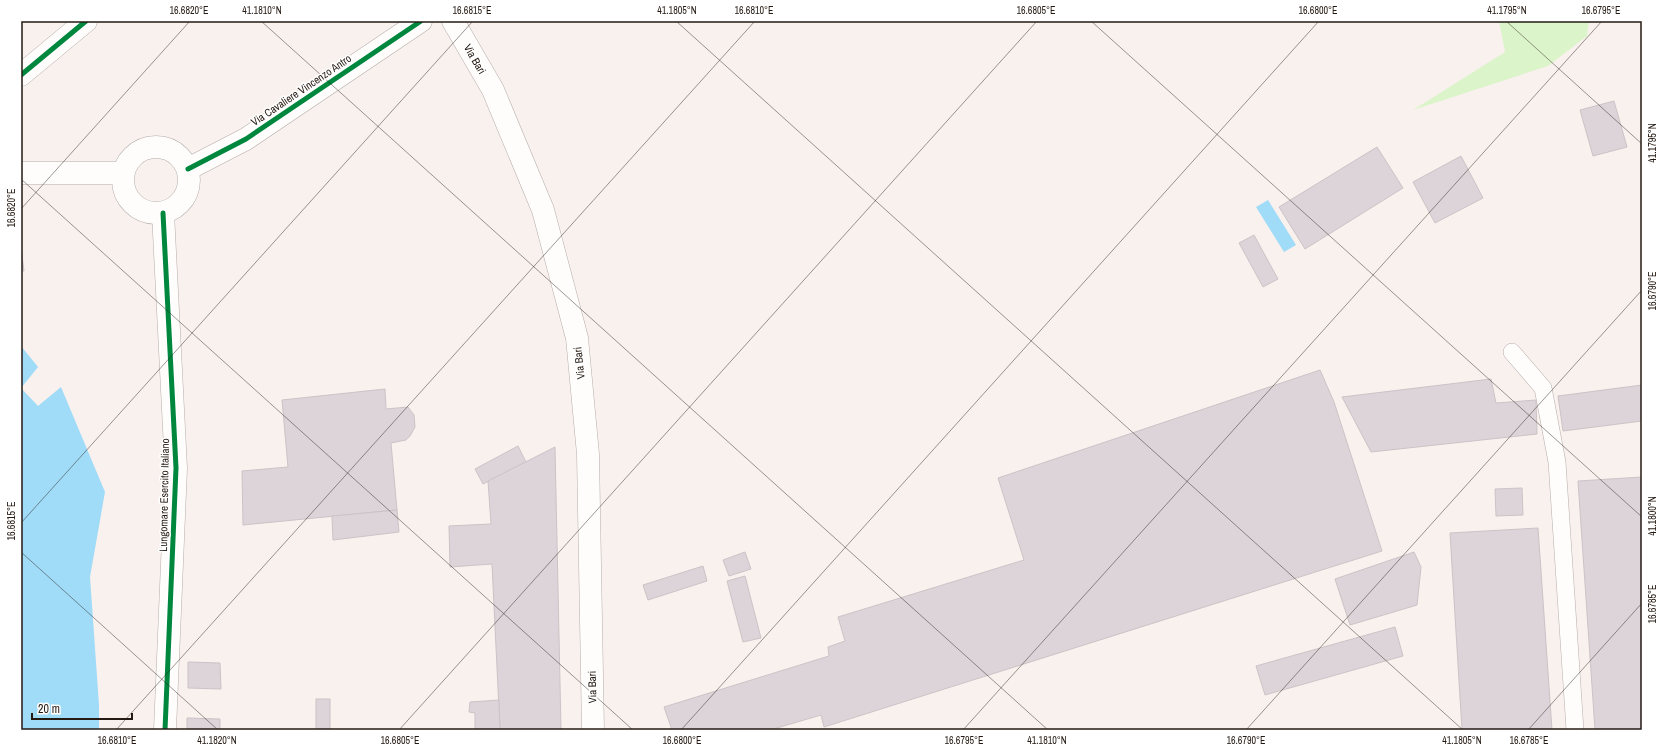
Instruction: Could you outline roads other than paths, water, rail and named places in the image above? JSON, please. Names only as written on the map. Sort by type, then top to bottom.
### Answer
[{"type":"street","points":[[21,75],[86,21]]},
{"type":"street","name":"Via Cavaliere Vincenzo Antro","points":[[188,169],[246,139],[421,21]]},
{"type":"street","name":"Via Bari","points":[[453,21],[493,90],[543,210],[577,338],[588,454],[593,730]]},
{"type":"street","points":[[154,146],[164,147],[174,152],[182,159],[188,169],[190,183],[185,196],[176,207],[163,213],[150,212],[138,208],[128,199],[123,187],[123,173],[127,163],[134,155],[143,149],[154,146]]},
{"type":"street","points":[[21,173],[123,173]]},
{"type":"street","name":"Lungomare Esercito Italiano","points":[[163,213],[176,468],[166,730]]},
{"type":"lane","points":[[1512,352],[1543,388],[1557,462],[1575,730]]},
{"type":"water","points":[[1268,200],[1296,245],[1284,252],[1256,207]]},
{"type":"water","points":[[21,346],[38,367],[21,388]]},
{"type":"water","points":[[61,387],[105,492],[90,577],[99,705],[99,730],[21,730],[21,388],[38,406]]}]
